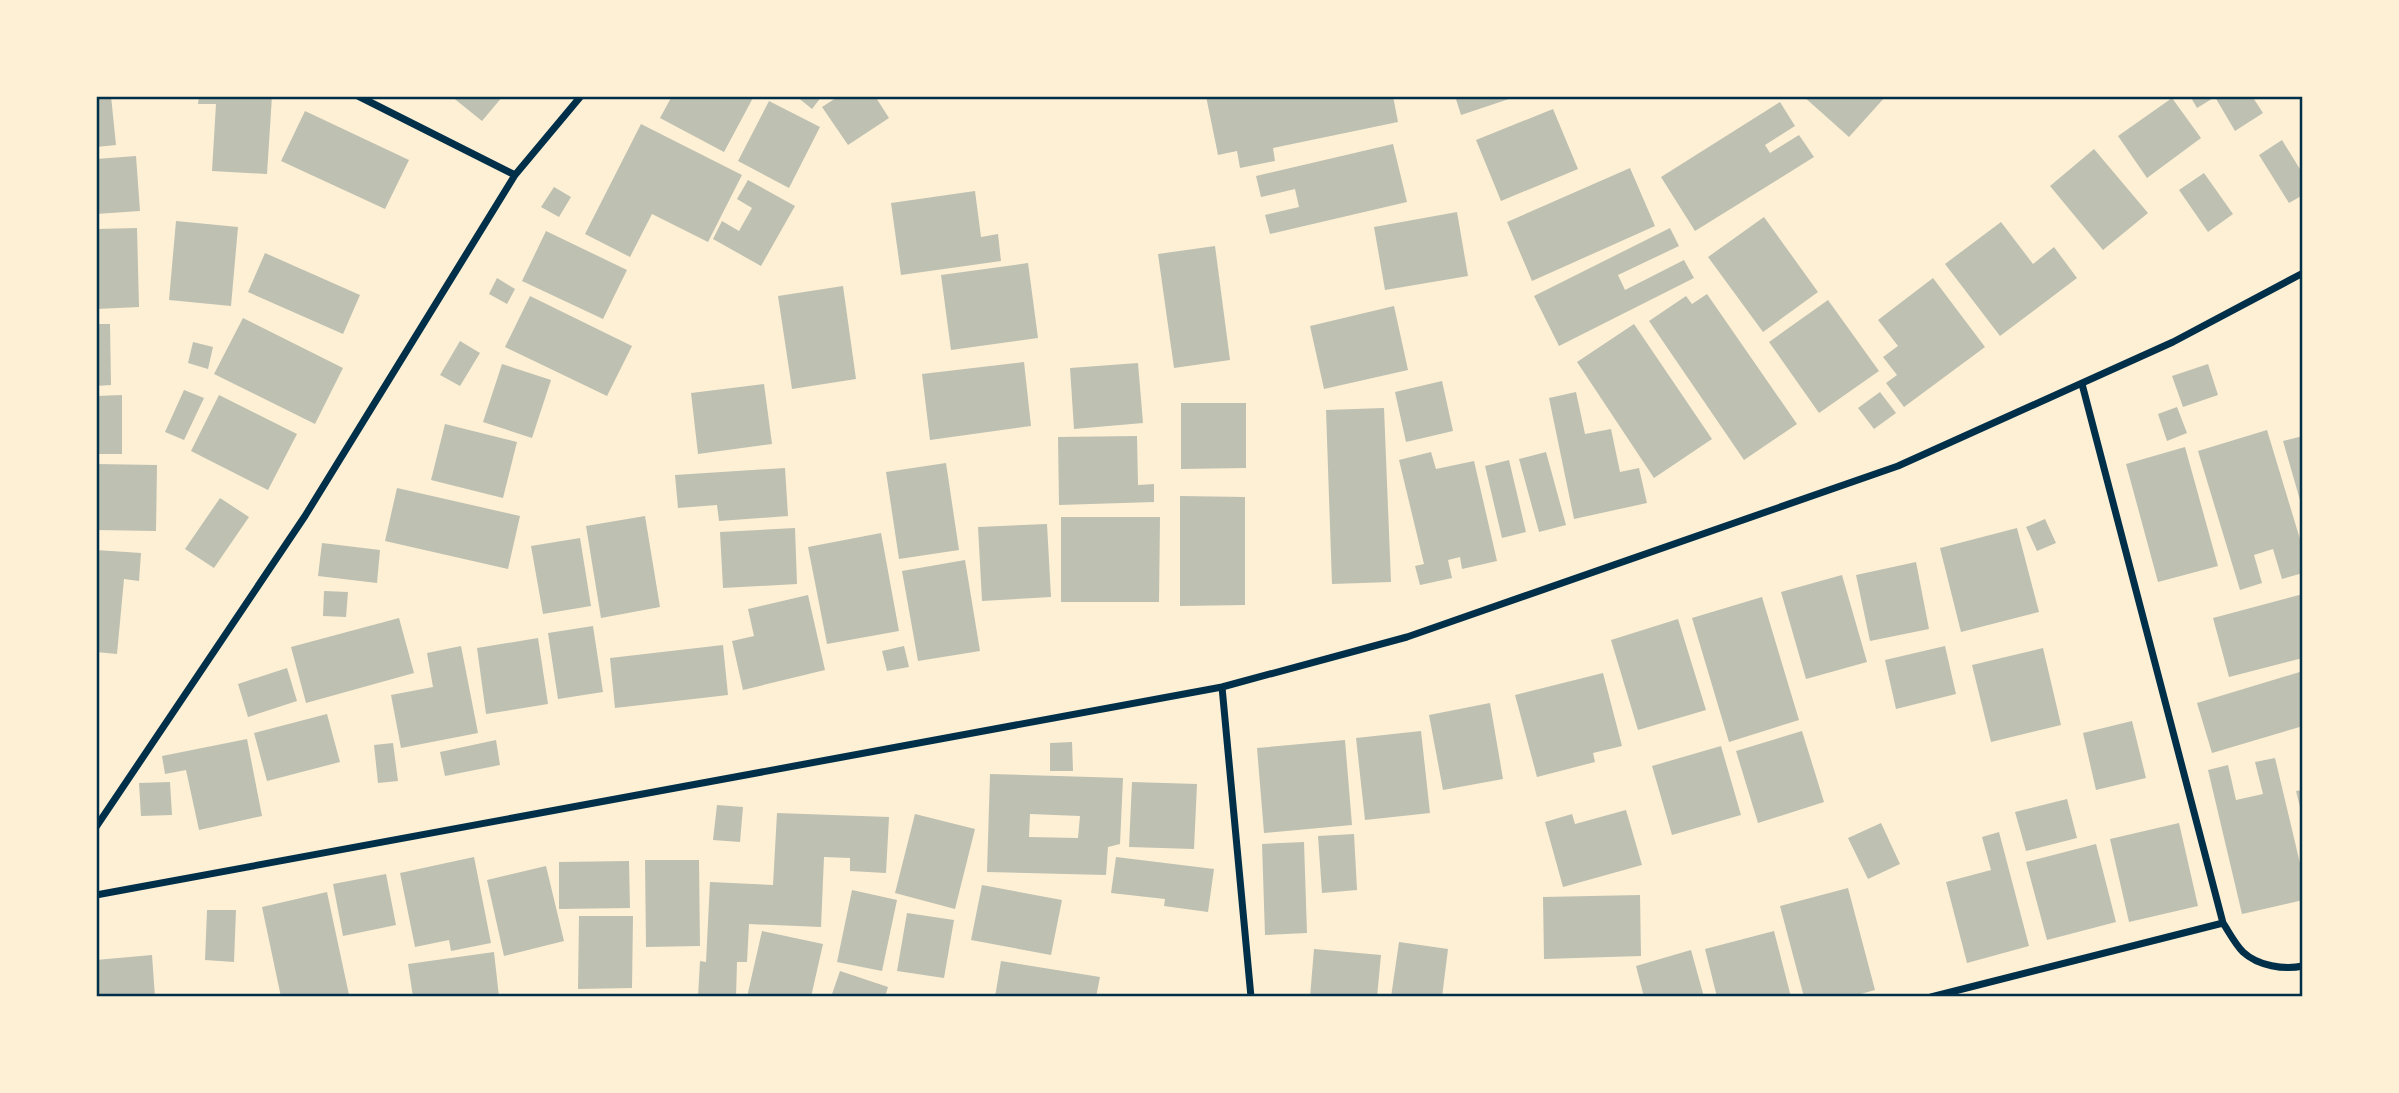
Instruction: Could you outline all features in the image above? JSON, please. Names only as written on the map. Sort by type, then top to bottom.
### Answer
[{"type":"street","points":[[358,96],[515,175]]},
{"type":"street","points":[[96,827],[306,516],[515,175],[581,96]]},
{"type":"street","points":[[96,895],[1222,687],[1407,637],[1898,466],[2173,342],[2303,273]]},
{"type":"street","points":[[2082,384],[2223,923],[2244,953],[2266,965],[2294,968],[2303,965]]},
{"type":"street","points":[[1222,687],[1251,997]]},
{"type":"street","points":[[1931,997],[2223,923]]},
{"type":"building","points":[[96,96],[111,96],[116,145],[96,147]]},
{"type":"building","points":[[199,96],[272,96],[267,174],[212,171],[216,104],[198,104]]},
{"type":"building","points":[[451,96],[503,96],[482,121]]},
{"type":"building","points":[[672,96],[754,96],[724,152],[660,118]]},
{"type":"building","points":[[796,96],[822,96],[812,109]]},
{"type":"building","points":[[839,96],[875,96],[889,118],[848,145],[822,107]]},
{"type":"building","points":[[1206,96],[1393,96],[1398,122],[1273,148],[1275,161],[1240,168],[1237,151],[1218,155]]},
{"type":"building","points":[[1455,96],[1515,96],[1515,97],[1461,115]]},
{"type":"building","points":[[1803,96],[1886,96],[1849,137]]},
{"type":"building","points":[[2190,96],[2252,96],[2263,113],[2235,131],[2215,97],[2197,108]]},
{"type":"building","points":[[2172,98],[2201,138],[2147,178],[2118,136]]},
{"type":"building","points":[[769,101],[820,127],[789,188],[738,161]]},
{"type":"building","points":[[1780,102],[1795,126],[1765,145],[1770,153],[1799,135],[1814,157],[1695,231],[1661,177]]},
{"type":"building","points":[[1553,109],[1578,169],[1501,201],[1476,140]]},
{"type":"building","points":[[305,111],[409,160],[385,209],[281,161]]},
{"type":"building","points":[[641,124],[742,175],[708,242],[652,214],[630,257],[585,234]]},
{"type":"building","points":[[2282,140],[2303,174],[2303,195],[2289,203],[2259,155]]},
{"type":"building","points":[[1393,144],[1407,202],[1270,234],[1265,215],[1299,207],[1295,189],[1261,197],[1256,176]]},
{"type":"building","points":[[2094,149],[2148,213],[2103,250],[2050,186]]},
{"type":"building","points":[[136,156],[140,211],[96,214],[96,159]]},
{"type":"building","points":[[1630,168],[1655,226],[1532,281],[1507,222]]},
{"type":"building","points":[[2204,173],[2233,214],[2208,232],[2179,190]]},
{"type":"building","points":[[748,180],[795,206],[761,266],[713,239],[722,221],[739,231],[752,208],[737,199]]},
{"type":"building","points":[[554,187],[571,197],[559,217],[541,207]]},
{"type":"building","points":[[975,191],[981,237],[998,234],[1001,261],[901,275],[891,203]]},
{"type":"building","points":[[1457,212],[1468,276],[1385,290],[1374,227]]},
{"type":"building","points":[[1764,217],[1818,292],[1763,332],[1708,257]]},
{"type":"building","points":[[176,221],[238,227],[231,306],[169,300]]},
{"type":"building","points":[[2001,222],[2033,264],[2054,247],[2077,278],[2000,336],[1945,264]]},
{"type":"building","points":[[137,228],[139,307],[96,309],[96,229]]},
{"type":"building","points":[[1670,228],[1679,246],[1618,275],[1625,290],[1684,260],[1694,278],[1559,346],[1534,296]]},
{"type":"building","points":[[546,231],[627,270],[603,319],[522,281]]},
{"type":"building","points":[[1215,246],[1230,360],[1174,368],[1158,254]]},
{"type":"building","points":[[265,253],[360,295],[343,334],[248,292]]},
{"type":"building","points":[[1028,263],[1038,338],[951,350],[941,275]]},
{"type":"building","points":[[497,278],[515,289],[507,304],[489,294]]},
{"type":"building","points":[[1933,278],[1985,347],[1904,407],[1886,383],[1897,375],[1883,357],[1898,346],[1878,320]]},
{"type":"building","points":[[843,286],[856,379],[792,389],[778,296]]},
{"type":"building","points":[[1707,294],[1797,424],[1744,460],[1649,321],[1686,296],[1692,304]]},
{"type":"building","points":[[530,296],[632,346],[607,396],[505,347]]},
{"type":"building","points":[[1828,300],[1879,371],[1819,413],[1769,342]]},
{"type":"building","points":[[1394,306],[1408,370],[1324,389],[1310,326]]},
{"type":"building","points":[[243,318],[343,368],[315,424],[214,374]]},
{"type":"building","points":[[96,324],[110,324],[111,385],[96,386]]},
{"type":"building","points":[[1634,324],[1712,439],[1654,478],[1577,362]]},
{"type":"building","points":[[460,341],[480,353],[460,386],[440,375]]},
{"type":"building","points":[[193,342],[213,347],[208,369],[188,363]]},
{"type":"building","points":[[1024,362],[1031,426],[930,440],[922,374]]},
{"type":"building","points":[[1138,363],[1143,423],[1074,429],[1070,368]]},
{"type":"building","points":[[502,364],[551,380],[532,438],[483,422]]},
{"type":"building","points":[[2208,364],[2218,395],[2183,407],[2172,376]]},
{"type":"building","points":[[1442,381],[1453,431],[1406,442],[1395,392]]},
{"type":"building","points":[[764,384],[772,444],[698,454],[691,393]]},
{"type":"building","points":[[184,390],[204,398],[184,440],[165,432]]},
{"type":"building","points":[[1576,392],[1585,434],[1611,429],[1620,472],[1639,468],[1647,503],[1574,519],[1549,398]]},
{"type":"building","points":[[1880,392],[1896,413],[1874,429],[1858,408]]},
{"type":"building","points":[[122,395],[122,454],[96,454],[96,396]]},
{"type":"building","points":[[219,395],[297,434],[268,490],[191,451]]},
{"type":"building","points":[[1181,403],[1246,403],[1246,468],[1181,469]]},
{"type":"building","points":[[2177,407],[2187,433],[2167,441],[2158,414]]},
{"type":"building","points":[[1384,408],[1391,582],[1332,584],[1326,410]]},
{"type":"building","points":[[445,424],[517,442],[503,498],[431,480]]},
{"type":"building","points":[[2267,430],[2303,549],[2303,573],[2282,579],[2273,549],[2254,555],[2262,583],[2240,590],[2198,451]]},
{"type":"building","points":[[1137,436],[1138,485],[1154,484],[1154,502],[1059,505],[1058,437]]},
{"type":"building","points":[[2303,436],[2303,507],[2302,507],[2283,441]]},
{"type":"building","points":[[2185,447],[2218,566],[2158,582],[2126,464]]},
{"type":"building","points":[[1431,452],[1436,469],[1474,461],[1497,561],[1462,569],[1460,557],[1448,560],[1452,578],[1420,585],[1415,566],[1424,564],[1399,460]]},
{"type":"building","points":[[1546,452],[1566,525],[1539,532],[1519,459]]},
{"type":"building","points":[[1509,460],[1526,532],[1502,538],[1485,466]]},
{"type":"building","points":[[946,463],[959,550],[899,559],[886,472]]},
{"type":"building","points":[[96,464],[157,465],[156,531],[96,530]]},
{"type":"building","points":[[785,468],[788,516],[719,521],[717,505],[678,508],[675,475]]},
{"type":"building","points":[[397,488],[520,516],[508,569],[385,541]]},
{"type":"building","points":[[1180,496],[1245,497],[1245,605],[1180,606]]},
{"type":"building","points":[[220,498],[249,517],[214,568],[185,549]]},
{"type":"building","points":[[645,516],[660,607],[601,618],[586,526]]},
{"type":"building","points":[[1061,517],[1160,517],[1159,602],[1061,602]]},
{"type":"building","points":[[2045,519],[2056,543],[2037,551],[2026,527]]},
{"type":"building","points":[[1047,524],[1051,597],[982,601],[978,527]]},
{"type":"building","points":[[795,528],[797,584],[723,588],[720,532]]},
{"type":"building","points":[[2017,528],[2039,612],[1961,632],[1940,548]]},
{"type":"building","points":[[881,533],[899,631],[827,644],[808,547]]},
{"type":"building","points":[[580,538],[591,606],[543,614],[531,546]]},
{"type":"building","points":[[322,543],[380,550],[377,583],[318,576]]},
{"type":"building","points":[[96,550],[141,553],[139,581],[124,579],[117,654],[96,652]]},
{"type":"building","points":[[965,560],[980,651],[918,661],[902,571]]},
{"type":"building","points":[[1916,562],[1929,629],[1870,641],[1856,575]]},
{"type":"building","points":[[1842,575],[1867,662],[1806,679],[1781,592]]},
{"type":"building","points":[[324,591],[348,592],[346,617],[323,616]]},
{"type":"building","points":[[2303,594],[2303,658],[2229,677],[2213,618]]},
{"type":"building","points":[[808,595],[825,670],[743,690],[732,641],[754,636],[748,609]]},
{"type":"building","points":[[1762,597],[1799,720],[1729,742],[1692,618]]},
{"type":"building","points":[[399,618],[414,673],[306,703],[291,647]]},
{"type":"building","points":[[1678,619],[1706,710],[1638,730],[1611,640]]},
{"type":"building","points":[[593,626],[603,692],[558,699],[548,633]]},
{"type":"building","points":[[538,638],[548,704],[486,714],[477,648]]},
{"type":"building","points":[[723,645],[728,695],[615,708],[610,658]]},
{"type":"building","points":[[461,646],[478,733],[401,748],[391,695],[433,687],[427,653]]},
{"type":"building","points":[[904,646],[909,667],[887,671],[882,651]]},
{"type":"building","points":[[1945,646],[1956,694],[1896,709],[1885,660]]},
{"type":"building","points":[[2043,648],[2061,725],[1991,742],[1972,665]]},
{"type":"building","points":[[287,668],[297,701],[248,717],[238,684]]},
{"type":"building","points":[[2303,671],[2303,726],[2212,753],[2197,703]]},
{"type":"building","points":[[1603,673],[1622,746],[1593,753],[1595,762],[1537,777],[1515,695]]},
{"type":"building","points":[[1490,703],[1503,779],[1443,790],[1429,715]]},
{"type":"building","points":[[327,714],[340,762],[267,781],[254,733]]},
{"type":"building","points":[[2132,721],[2146,778],[2096,790],[2083,733]]},
{"type":"building","points":[[1421,731],[1430,813],[1365,820],[1356,738]]},
{"type":"building","points":[[1802,731],[1824,802],[1758,823],[1736,751]]},
{"type":"building","points":[[247,739],[262,816],[199,830],[186,770],[165,774],[162,756]]},
{"type":"building","points":[[496,740],[500,765],[445,776],[440,752]]},
{"type":"building","points":[[1345,740],[1352,825],[1264,833],[1257,748]]},
{"type":"building","points":[[1072,742],[1073,771],[1050,771],[1050,743]]},
{"type":"building","points":[[393,743],[398,781],[378,783],[374,745]]},
{"type":"building","points":[[1721,746],[1741,815],[1672,835],[1652,766]]},
{"type":"building","points":[[2275,758],[2303,876],[2303,900],[2242,914],[2208,770],[2228,765],[2236,800],[2263,794],[2255,762]]},
{"type":"building","points":[[990,774],[1123,778],[1120,844],[1108,847],[1106,875],[987,872]],"holes":[[[1030,814],[1080,816],[1078,838],[1029,837]]]},
{"type":"building","points":[[170,782],[172,815],[141,816],[139,783]]},
{"type":"building","points":[[1132,782],[1197,784],[1194,849],[1129,847]]},
{"type":"building","points":[[2303,790],[2303,814],[2302,815],[2296,791]]},
{"type":"building","points":[[2067,799],[2077,838],[2026,851],[2015,812]]},
{"type":"building","points":[[717,805],[743,807],[740,842],[713,840]]},
{"type":"building","points":[[1626,810],[1642,865],[1563,887],[1545,822],[1572,814],[1575,824]]},
{"type":"building","points":[[777,813],[889,817],[886,873],[850,871],[850,858],[824,857],[821,927],[749,924],[747,962],[737,962],[736,997],[698,997],[700,961],[706,962],[710,882],[773,885]]},
{"type":"building","points":[[915,814],[975,829],[955,909],[895,893]]},
{"type":"building","points":[[1881,823],[1900,864],[1868,879],[1848,838]]},
{"type":"building","points":[[2179,823],[2198,906],[2129,922],[2110,839]]},
{"type":"building","points":[[1999,832],[2029,946],[1967,963],[1946,882],[1991,870],[1982,837]]},
{"type":"building","points":[[1354,834],[1357,890],[1322,893],[1318,836]]},
{"type":"building","points":[[1304,842],[1307,933],[1265,935],[1262,844]]},
{"type":"building","points":[[2096,844],[2116,922],[2047,940],[2026,862]]},
{"type":"building","points":[[474,857],[491,943],[451,951],[449,940],[415,947],[400,873]]},
{"type":"building","points":[[1116,857],[1214,869],[1208,912],[1164,906],[1165,899],[1111,893]]},
{"type":"building","points":[[645,860],[699,860],[700,946],[646,947]]},
{"type":"building","points":[[629,861],[630,908],[559,909],[559,862]]},
{"type":"building","points":[[546,866],[564,941],[504,956],[487,880]]},
{"type":"building","points":[[386,874],[396,925],[343,936],[333,884]]},
{"type":"building","points":[[982,885],[1062,900],[1051,955],[971,940]]},
{"type":"building","points":[[1848,888],[1875,990],[1850,997],[1804,997],[1780,906]]},
{"type":"building","points":[[852,890],[897,900],[882,971],[837,962]]},
{"type":"building","points":[[327,892],[349,995],[281,997],[262,907]]},
{"type":"building","points":[[1640,895],[1641,956],[1544,959],[1543,897]]},
{"type":"building","points":[[207,910],[236,910],[234,962],[205,960]]},
{"type":"building","points":[[907,913],[954,920],[944,978],[897,971]]},
{"type":"building","points":[[579,916],[633,916],[632,988],[578,989]]},
{"type":"building","points":[[762,931],[823,944],[811,997],[747,997]]},
{"type":"building","points":[[1774,931],[1791,997],[1717,997],[1705,949]]},
{"type":"building","points":[[1399,942],[1448,949],[1442,997],[1391,997]]},
{"type":"building","points":[[1314,949],[1381,955],[1377,997],[1310,997]]},
{"type":"building","points":[[1691,950],[1704,997],[1644,997],[1636,966]]},
{"type":"building","points":[[494,952],[499,997],[413,997],[408,964]]},
{"type":"building","points":[[152,955],[155,997],[96,997],[96,960]]},
{"type":"building","points":[[1001,961],[1100,977],[1096,997],[995,997]]},
{"type":"building","points":[[840,971],[888,987],[885,997],[831,997]]}]
